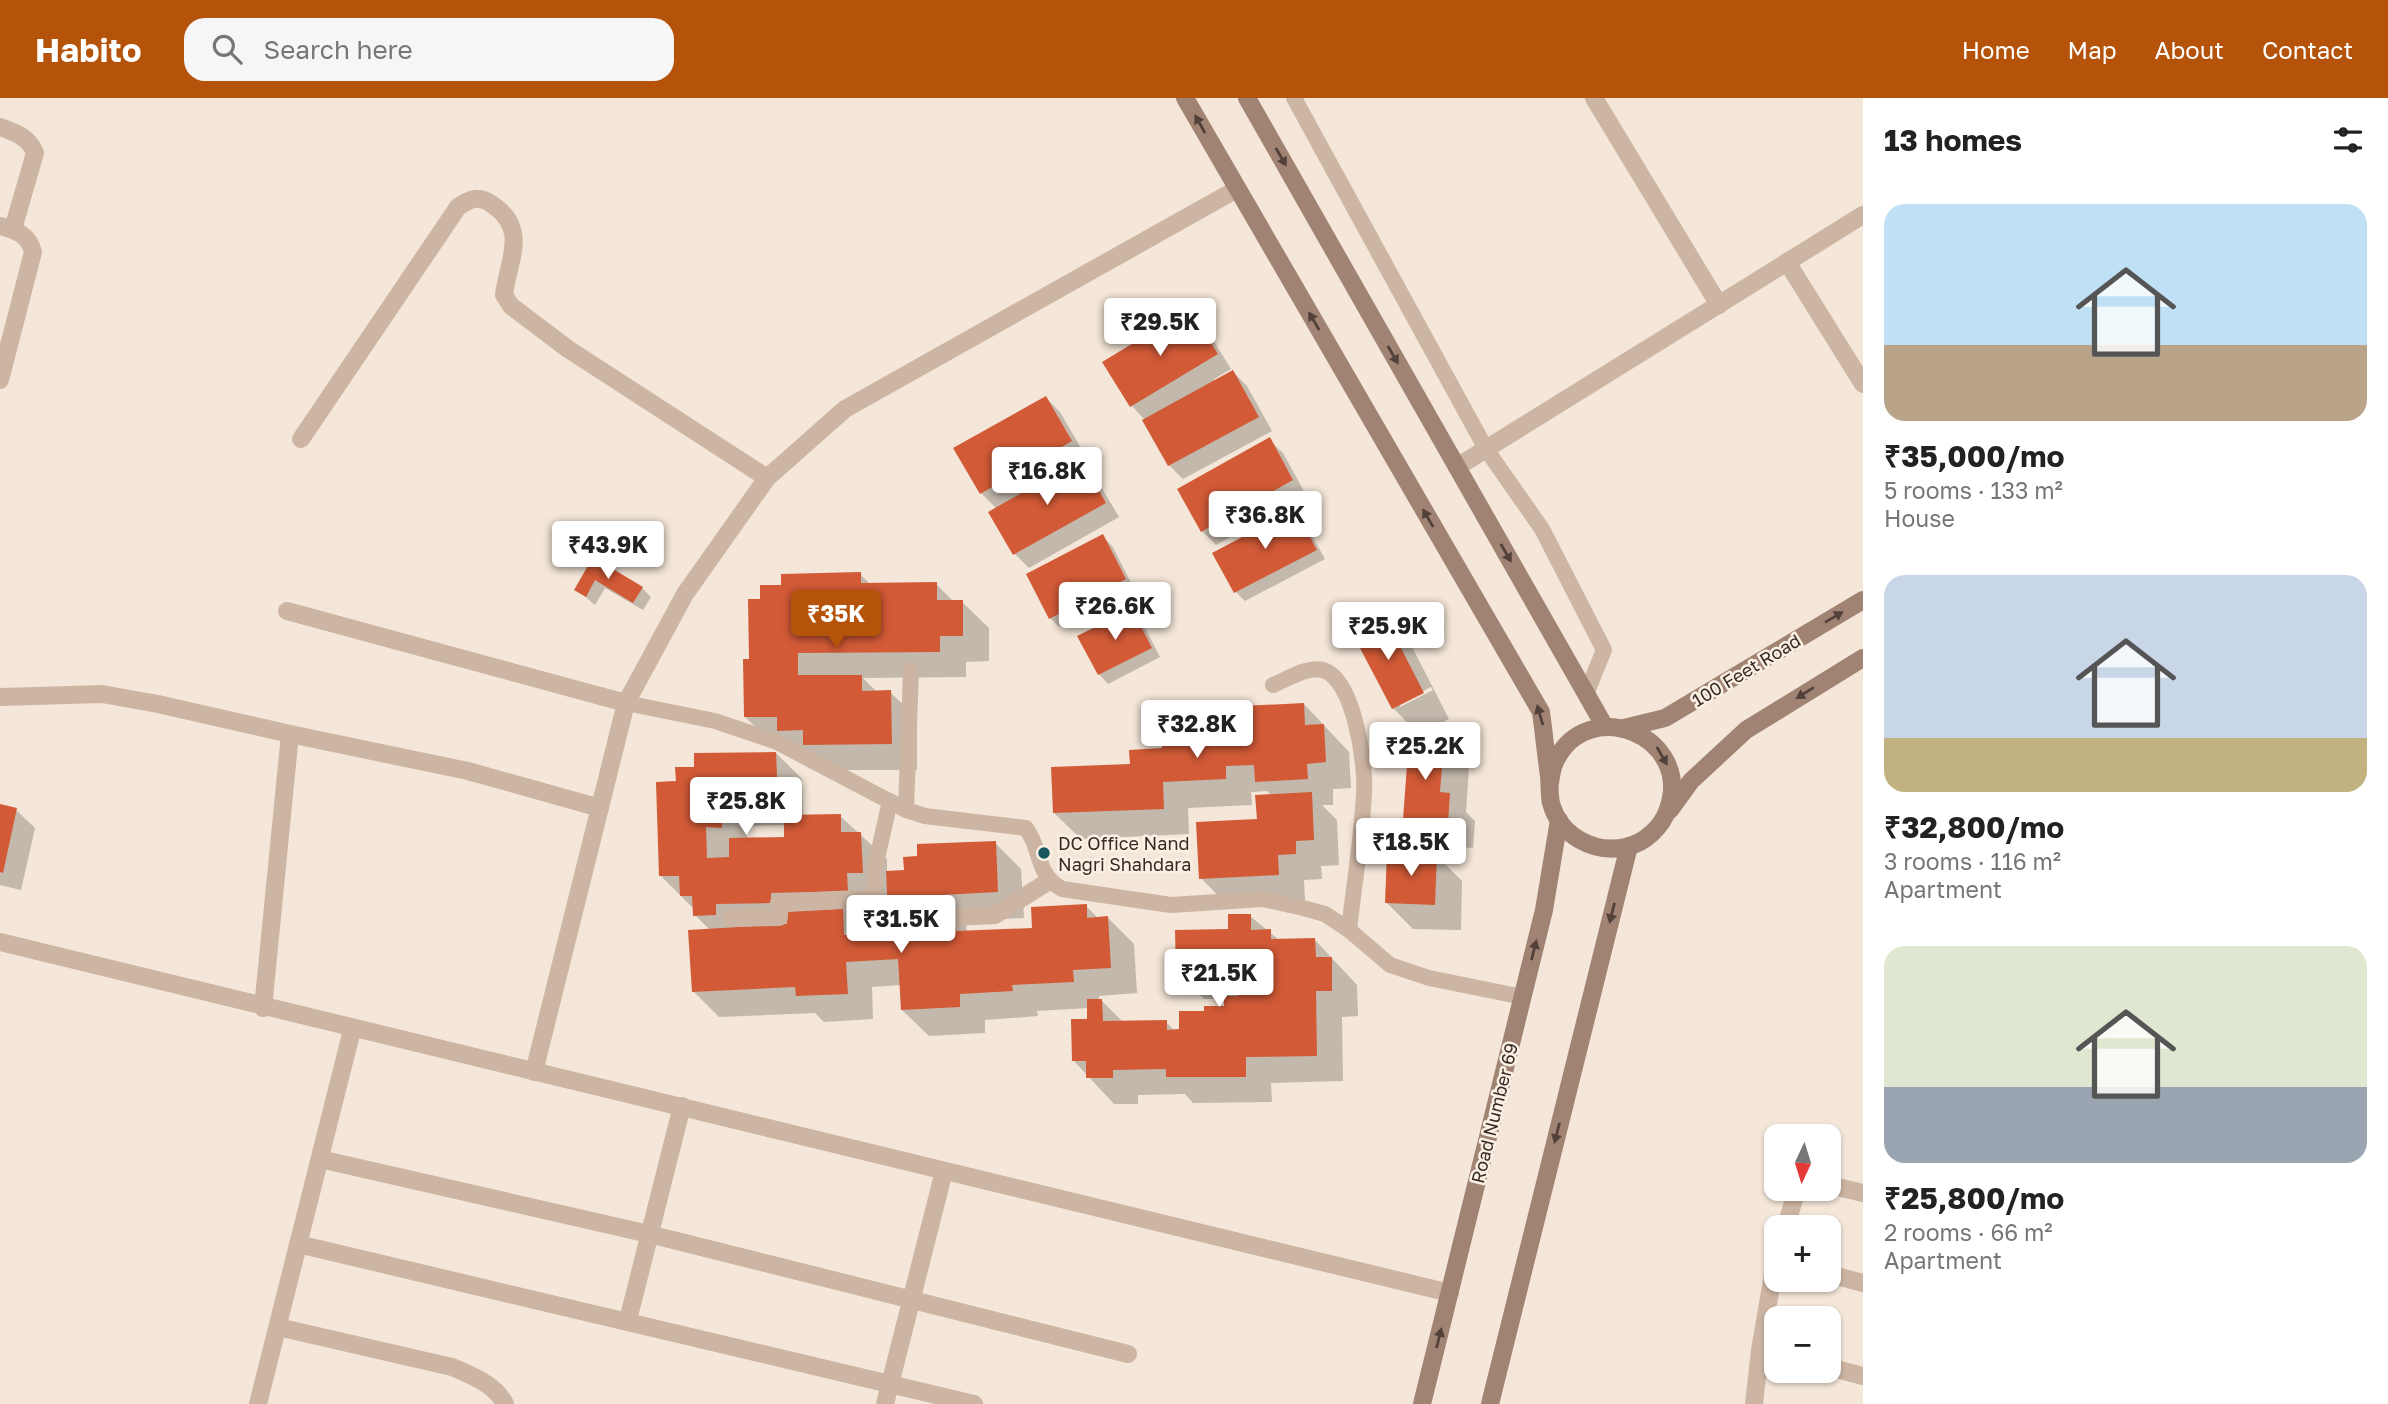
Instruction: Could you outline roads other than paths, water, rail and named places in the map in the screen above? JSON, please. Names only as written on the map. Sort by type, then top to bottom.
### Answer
[{"type":"main road","points":[[1185,98],[1541,712],[1551,802],[1559,820],[1572,836],[1589,845],[1609,849],[1629,846],[1646,838],[1658,827],[1691,782],[1746,730],[1863,658]]},
{"type":"main road","points":[[1247,98],[1605,727]]},
{"type":"main road","name":"100 Feet Road","points":[[1624,728],[1665,718],[1863,600]]},
{"type":"main road","points":[[1550,783],[1555,762],[1567,744],[1585,733],[1605,727],[1624,728],[1641,734],[1656,746],[1666,761],[1672,778],[1672,796],[1658,827]]},
{"type":"main road","name":"Road Number 69","points":[[1422,1404],[1545,910],[1559,820]]},
{"type":"main road","points":[[1490,1404],[1629,846]]},
{"type":"street","points":[[1594,98],[1718,305]]},
{"type":"street","points":[[0,127],[17,133],[31,143],[35,153],[7,228],[27,238],[33,252],[8,317],[0,380]]},
{"type":"street","points":[[534,1072],[626,703],[685,594],[767,478],[845,409],[1237,189]]},
{"type":"street","points":[[301,439],[458,206],[470,198],[480,198],[492,204],[509,219],[514,231],[515,246],[504,295],[511,306],[568,349],[767,478]]},
{"type":"street","points":[[1457,467],[1863,215]]},
{"type":"street","points":[[1787,262],[1863,384]]},
{"type":"street","points":[[287,611],[626,703]]},
{"type":"street","points":[[0,696],[102,695],[158,704],[468,771],[600,808]]},
{"type":"street","points":[[263,1008],[290,734]]},
{"type":"street","points":[[877,921],[995,915],[1049,881]]},
{"type":"street","points":[[731,918],[779,917],[779,903],[876,898]]},
{"type":"street","points":[[0,942],[352,1030],[682,1106],[1450,1293]]},
{"type":"street","points":[[258,1404],[352,1030]]},
{"type":"street","points":[[628,1320],[682,1106]]},
{"type":"street","points":[[320,1159],[649,1234],[1128,1354]]},
{"type":"street","points":[[886,1404],[944,1171]]},
{"type":"street","points":[[1841,1188],[1863,1193]]},
{"type":"street","points":[[298,1244],[974,1404]]},
{"type":"street","points":[[1841,1277],[1863,1283]]},
{"type":"street","points":[[278,1327],[452,1367],[479,1380],[499,1394],[505,1404]]},
{"type":"street","points":[[1754,1404],[1764,1367]]},
{"type":"street","points":[[1841,1370],[1863,1376]]},
{"type":"lane","points":[[1294,98],[1486,449],[1542,529],[1604,650],[1586,694]]},
{"type":"lane","points":[[1273,685],[1310,669],[1325,670],[1340,682],[1350,701],[1363,762],[1365,789],[1349,930]]},
{"type":"lane","points":[[906,810],[911,670]]},
{"type":"lane","points":[[626,703],[715,721],[777,742],[906,810],[925,816],[1026,828],[1035,841],[1042,868],[1049,881],[1062,888],[1171,905],[1263,900],[1325,914],[1349,930],[1390,965],[1429,978],[1523,997]]},
{"type":"lane","points":[[877,921],[874,872],[890,801]]},
{"type":"place","name":"DC Office Nand Nagri Shahdara","points":[[1044,853]]}]
